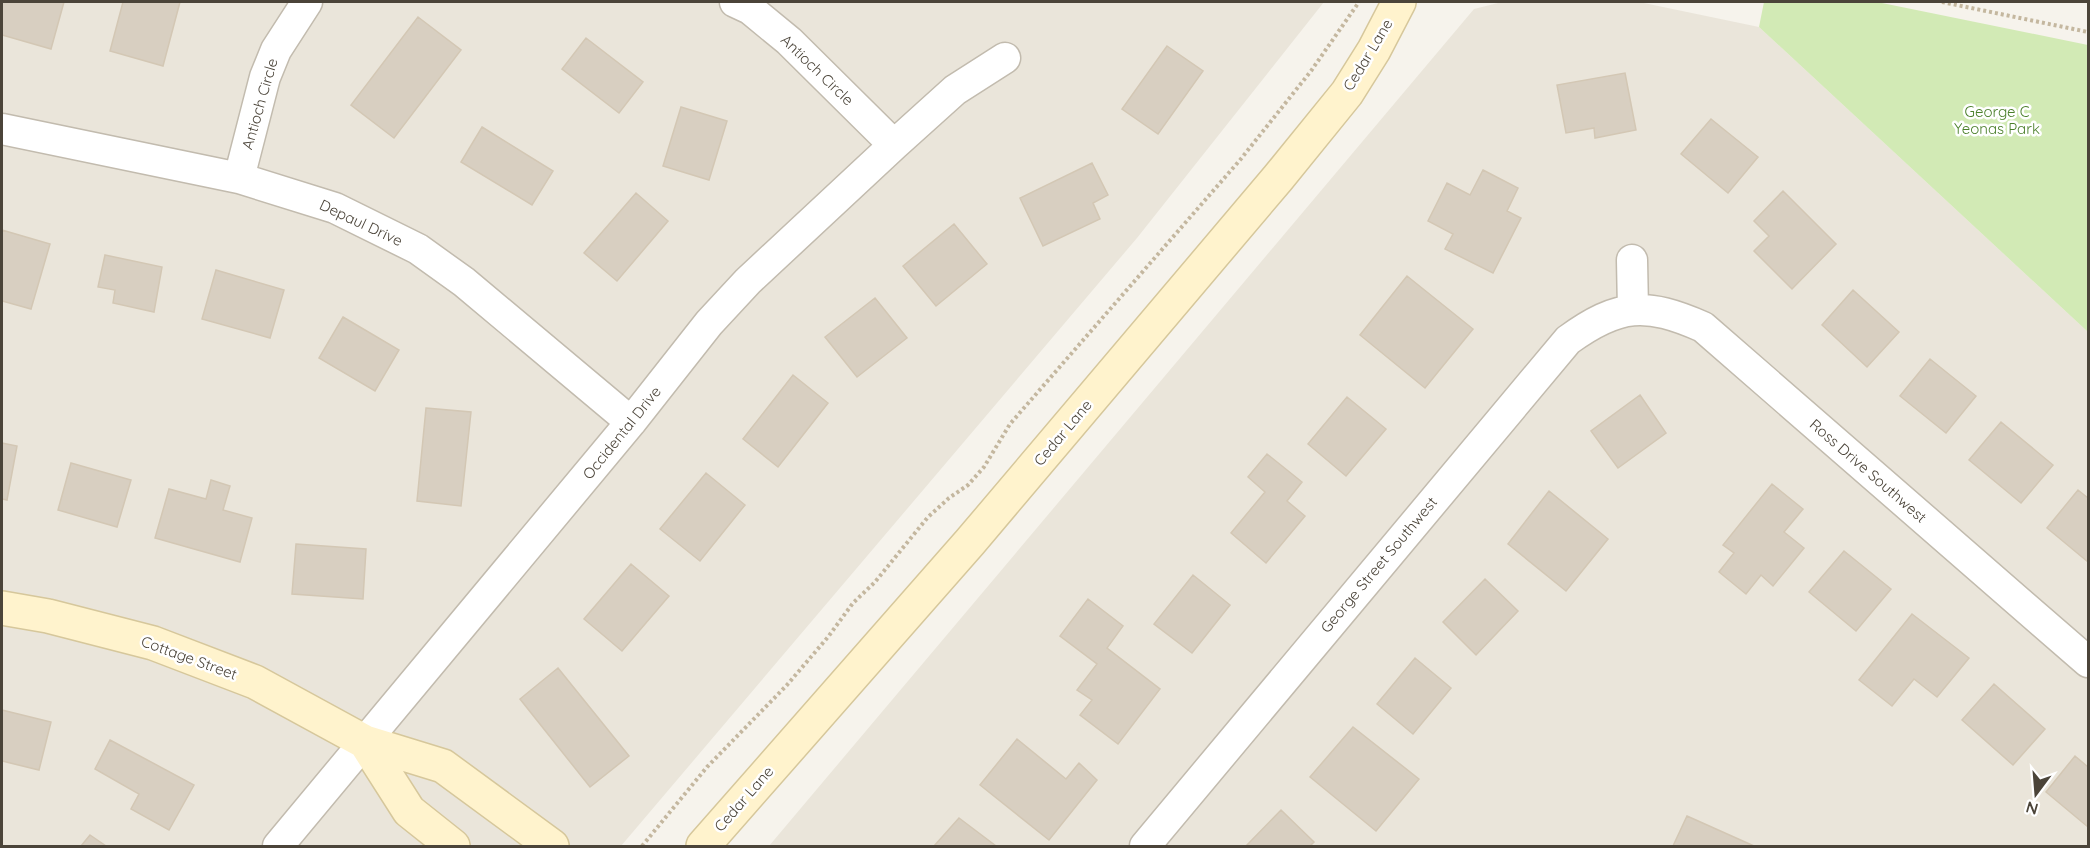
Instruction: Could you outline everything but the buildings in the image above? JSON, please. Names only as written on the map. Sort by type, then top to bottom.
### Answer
[{"type":"main road","name":"Cedar Lane","points":[[703,846],[970,542],[1278,177],[1347,93],[1374,50],[1399,2]]},
{"type":"main road","name":"Cottage Street","points":[[2,608],[48,616],[153,643],[255,682],[365,742],[444,766],[552,846]]},
{"type":"main road","name":"Cottage Street","points":[[365,742],[409,811],[453,846]]},
{"type":"street","name":"Antioch Circle","points":[[239,178],[265,77],[276,50],[307,2]]},
{"type":"street","name":"Antioch Circle","points":[[735,2],[750,9],[789,41],[894,145]]},
{"type":"street","name":"Occidental Drive","points":[[278,846],[631,422],[709,323],[748,281],[955,90],[1005,58]]},
{"type":"street","name":"Depaul Drive","points":[[2,129],[239,178],[335,208],[418,249],[464,282],[631,422]]},
{"type":"street","points":[[1632,260],[1633,310]]},
{"type":"street","name":"Ross Drive Southwest","points":[[1633,310],[1675,315],[1703,327],[2088,662]]},
{"type":"street","name":"George Street Southwest","points":[[1145,846],[1568,339],[1592,322],[1633,310]]},
{"type":"path","points":[[642,846],[707,767],[787,685],[828,637],[853,603],[875,582],[928,517],[949,498],[969,485],[984,467],[1010,424],[1240,160],[1311,71],[1359,2]]},
{"type":"path","points":[[1942,2],[2088,32]]},
{"type":"shaded area","points":[[2,2],[1324,2],[1137,238],[621,846],[2,846]]},
{"type":"shaded area","points":[[1502,2],[1639,2],[1759,27],[2088,332],[2088,846],[769,846],[1474,9]]},
{"type":"green space","name":"George C Yeonas Park","points":[[1764,2],[1877,2],[2088,45],[2088,332],[1759,27]]}]
